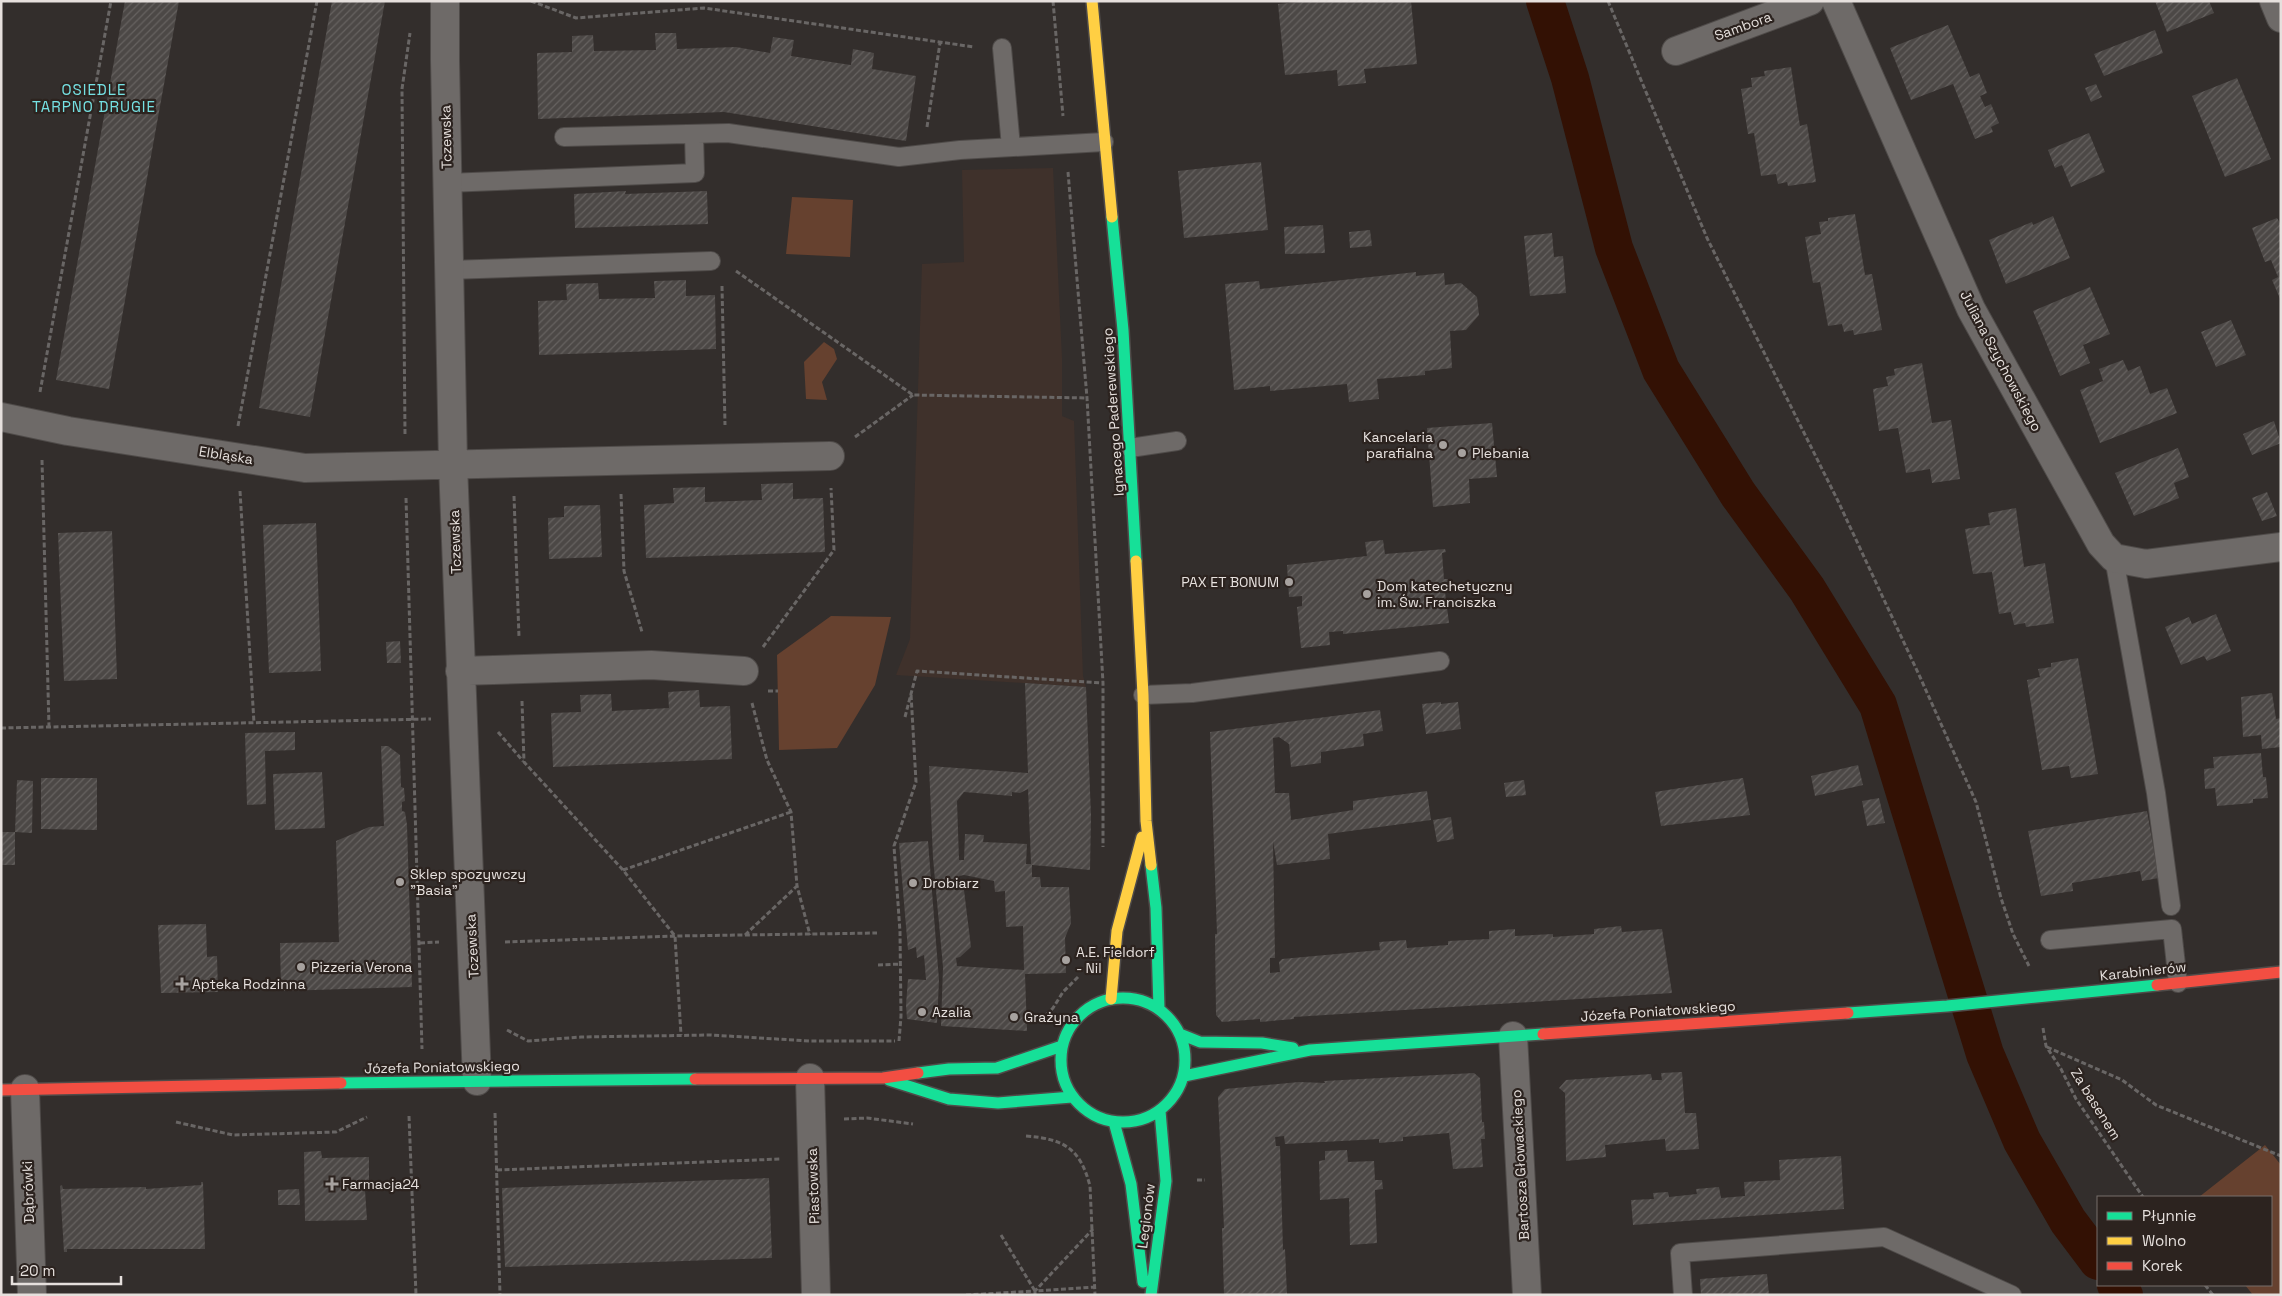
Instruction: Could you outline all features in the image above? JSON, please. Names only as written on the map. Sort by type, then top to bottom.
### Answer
[{"type":"main road","name":"Ignacego Paderewskiego","points":[[1092,1],[1123,330],[1143,695],[1146,822],[1156,908],[1159,1009]]},
{"type":"main road","name":"Ignacego Paderewskiego","points":[[1111,999],[1117,931],[1146,822]]},
{"type":"main road","name":"Karabinierów","points":[[2009,1000],[2281,972]]},
{"type":"main road","points":[[1111,999],[1136,1000],[1159,1009],[1171,1020],[1180,1034],[1186,1062],[1184,1076],[1170,1102],[1160,1111],[1146,1119],[1130,1123],[1098,1118],[1084,1109],[1072,1097],[1064,1081],[1061,1064],[1062,1046],[1069,1029],[1080,1015],[1094,1005],[1111,999]]},
{"type":"main road","name":"Józefa Poniatowskiego","points":[[1184,1076],[1310,1050],[1947,1006],[2009,1000]]},
{"type":"main road","name":"Józefa Poniatowskiego","points":[[1180,1034],[1200,1042],[1262,1043],[1310,1050]]},
{"type":"main road","name":"Józefa Poniatowskiego","points":[[13,1089],[883,1078],[949,1068],[997,1068],[1062,1046]]},
{"type":"main road","name":"Józefa Poniatowskiego","points":[[883,1078],[949,1099],[998,1103],[1072,1097]]},
{"type":"main road","name":"Legionów","points":[[1151,1295],[1166,1182],[1160,1111]]},
{"type":"main road","name":"Legionów","points":[[1114,1122],[1131,1184],[1145,1295]]},
{"type":"street","name":"Tczewska","points":[[445,1],[453,464],[477,1082]]},
{"type":"street","name":"Sambora","points":[[1676,51],[1810,1]]},
{"type":"street","name":"Juliana Szychowskiego","points":[[1836,1],[1971,309],[2100,544],[2114,558]]},
{"type":"street","points":[[2274,1],[2281,18]]},
{"type":"street","name":"Elbląska","points":[[1,417],[305,468],[830,456]]},
{"type":"street","points":[[2114,558],[2146,564],[2281,547]]},
{"type":"street","points":[[460,671],[651,665],[744,671]]},
{"type":"street","name":"Bartosza Głowackiego","points":[[1513,1036],[1526,1295]]},
{"type":"street","name":"Piastowska","points":[[810,1078],[816,1295]]},
{"type":"street","name":"Dąbrówki","points":[[13,1089],[32,1295]]},
{"type":"lane","points":[[1002,48],[1011,147]]},
{"type":"lane","points":[[564,137],[728,133],[899,157],[1065,143],[1104,142]]},
{"type":"lane","points":[[447,183],[695,173],[694,134]]},
{"type":"lane","points":[[449,270],[716,261]]},
{"type":"lane","points":[[1130,448],[1177,441]]},
{"type":"lane","points":[[2114,558],[2156,794],[2170,906]]},
{"type":"lane","points":[[1143,695],[1192,693],[1440,661]]},
{"type":"lane","points":[[2050,940],[2172,929],[2178,983]]},
{"type":"lane","points":[[1683,1295],[1680,1253],[1884,1237],[2012,1295]]},
{"type":"path","points":[[34,424],[111,1]]},
{"type":"path","points":[[233,456],[317,1]]},
{"type":"path","points":[[531,1],[576,18],[704,8],[940,43],[1002,48]]},
{"type":"path","points":[[1053,1],[1086,398],[1103,683],[1104,848]]},
{"type":"path","points":[[1608,1],[1708,238],[1846,519],[1976,802],[2001,898],[2013,934],[2031,970]]},
{"type":"path","points":[[410,30],[402,89],[406,497],[414,719],[422,1053],[430,1050]]},
{"type":"path","points":[[924,154],[940,43]]},
{"type":"path","points":[[716,261],[913,395],[1086,398]]},
{"type":"path","points":[[716,261],[726,458]]},
{"type":"path","points":[[810,935],[797,886],[791,812],[767,760],[744,671],[834,550],[830,456],[913,395]]},
{"type":"path","points":[[42,459],[49,727]]},
{"type":"path","points":[[620,460],[624,571],[651,665]]},
{"type":"path","points":[[512,463],[524,762]]},
{"type":"path","points":[[249,489],[240,488],[254,723]]},
{"type":"path","points":[[397,497],[406,497]]},
{"type":"path","points":[[905,717],[917,671],[1103,683]]},
{"type":"path","points":[[474,1033],[509,1030],[528,1041],[581,1037],[711,1035],[809,1041],[901,1041],[901,964],[894,846],[916,782],[911,694]]},
{"type":"path","points":[[1,728],[484,718],[623,870],[676,936],[681,1035]]},
{"type":"path","points":[[623,870],[791,812]]},
{"type":"path","points":[[745,936],[797,886]]},
{"type":"path","points":[[505,951],[505,941],[877,933]]},
{"type":"path","points":[[878,965],[901,964]]},
{"type":"path","points":[[1041,1020],[1054,1008],[1062,992],[1081,973]]},
{"type":"path","points":[[509,1022],[509,1030]]},
{"type":"path","name":"Za basenem","points":[[2042,1023],[2046,1046],[2061,1069],[2076,1099],[2143,1196]]},
{"type":"path","points":[[2046,1046],[2122,1080],[2156,1105],[2281,1156]]},
{"type":"path","points":[[495,1111],[500,1295]]},
{"type":"path","points":[[233,1135],[336,1132],[371,1114]]},
{"type":"path","points":[[415,1114],[409,1114],[416,1295]]},
{"type":"path","points":[[1017,1135],[1044,1137],[1060,1141],[1078,1157],[1086,1171],[1090,1186],[1096,1295]]},
{"type":"path","points":[[497,1170],[790,1159]]},
{"type":"path","points":[[1035,1293],[1092,1229]]},
{"type":"path","points":[[1000,1235],[1035,1293]]},
{"type":"path","points":[[966,1295],[1035,1293],[1095,1287]]},
{"type":"shaded area","points":[[1053,168],[1062,358],[1062,416],[1074,421],[1083,676],[1086,687],[896,675],[910,639],[922,264],[964,262],[962,170]]},
{"type":"shaded area","points":[[792,197],[853,200],[850,257],[786,254]]},
{"type":"shaded area","points":[[824,342],[834,349],[837,359],[822,382],[827,400],[806,399],[804,362]]},
{"type":"shaded area","points":[[831,616],[891,617],[875,685],[837,748],[779,750],[777,655]]},
{"type":"shaded area","points":[[2265,1145],[2281,1165],[2281,1295],[2253,1295],[2246,1286],[2272,1286],[2272,1196],[2200,1196]]},
{"type":"building","points":[[125,1],[179,1],[109,389],[56,380]]},
{"type":"building","points":[[332,1],[385,1],[310,417],[259,408]]},
{"type":"building","points":[[1310,1],[1411,1],[1417,64],[1364,69],[1366,83],[1338,86],[1337,70],[1285,75],[1278,4]]},
{"type":"building","points":[[2155,1],[2209,1],[2214,13],[2167,32]]},
{"type":"building","points":[[1948,25],[1970,77],[1979,73],[1987,93],[1980,96],[1985,107],[1991,104],[1999,123],[1991,127],[1993,132],[1975,139],[1953,84],[1911,100],[1890,48]]},
{"type":"building","points":[[2155,30],[2163,53],[2104,76],[2094,54]]},
{"type":"building","points":[[655,33],[676,33],[677,49],[736,47],[770,53],[773,37],[794,40],[791,56],[851,65],[853,49],[874,53],[872,69],[916,76],[906,141],[724,112],[538,119],[537,53],[572,52],[572,36],[593,35],[594,51],[656,50]]},
{"type":"building","points":[[1791,67],[1800,126],[1807,124],[1816,182],[1788,186],[1787,182],[1778,184],[1776,174],[1761,176],[1754,133],[1748,134],[1741,89],[1752,87],[1751,78],[1765,76],[1764,71]]},
{"type":"building","points":[[2237,78],[2271,159],[2225,177],[2192,96]]},
{"type":"building","points":[[2096,84],[2102,97],[2091,102],[2085,88]]},
{"type":"building","points":[[2089,133],[2105,172],[2071,187],[2062,165],[2055,168],[2048,150]]},
{"type":"building","points":[[1261,162],[1268,230],[1184,238],[1178,171]]},
{"type":"building","points":[[626,191],[625,194],[707,191],[708,224],[575,228],[574,194]]},
{"type":"building","points":[[1855,214],[1865,275],[1872,274],[1882,330],[1854,335],[1853,330],[1844,332],[1842,324],[1828,326],[1820,282],[1813,283],[1805,237],[1821,234],[1819,222],[1828,221],[1828,218]]},
{"type":"building","points":[[2053,216],[2070,258],[2006,284],[1989,240],[2032,222],[2033,225]]},
{"type":"building","points":[[2277,218],[2281,225],[2281,301],[2272,280],[2278,277],[2271,260],[2265,262],[2252,228]]},
{"type":"building","points":[[1323,225],[1325,253],[1285,254],[1284,227]]},
{"type":"building","points":[[1370,230],[1372,246],[1350,248],[1349,232]]},
{"type":"building","points":[[1552,233],[1554,257],[1563,256],[1566,293],[1530,296],[1524,236]]},
{"type":"building","points":[[1416,272],[1416,276],[1444,273],[1445,285],[1461,283],[1477,297],[1479,315],[1466,330],[1450,331],[1452,368],[1425,371],[1425,375],[1377,379],[1379,399],[1349,402],[1347,384],[1270,391],[1270,386],[1234,390],[1225,284],[1259,281],[1260,289]]},
{"type":"building","points":[[686,280],[686,296],[715,295],[716,349],[539,355],[538,301],[567,300],[566,284],[598,283],[599,299],[655,298],[654,281]]},
{"type":"building","points":[[2090,287],[2110,334],[2083,345],[2090,363],[2060,376],[2033,311]]},
{"type":"building","points":[[2231,320],[2246,355],[2216,367],[2201,332]]},
{"type":"building","points":[[2123,360],[2128,371],[2140,366],[2150,394],[2167,388],[2177,413],[2100,443],[2080,390],[2103,381],[2099,369]]},
{"type":"building","points":[[1922,363],[1932,423],[1951,420],[1960,479],[1932,483],[1930,469],[1906,473],[1898,428],[1879,431],[1873,389],[1888,386],[1886,377],[1895,375],[1894,369]]},
{"type":"building","points":[[2274,421],[2281,443],[2252,455],[2243,434]]},
{"type":"building","name":"Plebania","points":[[1492,423],[1497,477],[1469,479],[1470,503],[1433,507],[1427,428]]},
{"type":"building","points":[[2178,448],[2189,477],[2174,483],[2179,498],[2134,516],[2115,473]]},
{"type":"building","points":[[793,483],[793,499],[823,498],[825,552],[646,558],[644,505],[674,503],[673,488],[705,487],[705,502],[762,500],[761,484]]},
{"type":"building","points":[[2267,492],[2277,516],[2262,521],[2252,498]]},
{"type":"building","points":[[600,505],[602,557],[549,559],[548,518],[564,517],[564,506]]},
{"type":"building","points":[[2016,508],[2024,567],[2045,563],[2054,623],[2026,627],[2025,623],[2014,625],[2011,612],[1999,614],[1992,572],[1973,574],[1965,529],[1990,525],[1988,513]]},
{"type":"building","points":[[316,523],[321,671],[269,673],[263,525]]},
{"type":"building","points":[[112,531],[117,679],[64,681],[58,533]]},
{"type":"building","name":"Dom katechetyczny im. Św. Franciszka","points":[[1383,540],[1385,554],[1445,549],[1446,552],[1442,553],[1444,579],[1448,579],[1448,582],[1439,584],[1440,593],[1445,592],[1449,623],[1343,634],[1343,631],[1329,632],[1330,645],[1301,648],[1297,607],[1302,606],[1302,596],[1289,597],[1287,565],[1367,556],[1365,542]]},
{"type":"building","points":[[2216,614],[2231,651],[2207,661],[2204,656],[2181,665],[2165,627],[2189,617],[2192,624]]},
{"type":"building","points":[[400,641],[401,663],[387,663],[386,642]]},
{"type":"building","points":[[2078,658],[2098,774],[2071,778],[2069,766],[2042,770],[2027,680],[2040,677],[2038,669],[2051,667],[2051,663]]},
{"type":"building","points":[[1025,683],[1086,687],[1091,816],[1090,870],[1032,865],[1032,877],[1040,877],[1041,887],[1069,887],[1071,923],[1065,938],[1066,973],[1025,974],[1027,1031],[941,1026],[943,967],[933,858],[929,766],[1028,773]],"holes":[[[1028,789],[1031,864],[1026,864],[1027,844],[983,842],[984,835],[965,834],[964,860],[959,860],[957,801],[964,792],[1012,796],[1012,792],[1020,793]],[[964,875],[994,881],[995,892],[1005,891],[1006,927],[1023,926],[1024,970],[957,966],[956,958],[960,957],[971,947],[963,882],[959,882],[959,876]]]},
{"type":"building","points":[[699,690],[700,707],[730,706],[732,759],[553,767],[551,713],[581,712],[580,695],[611,694],[612,711],[669,708],[668,692]]},
{"type":"building","points":[[2272,693],[2276,719],[2281,718],[2281,747],[2262,749],[2261,735],[2243,737],[2241,697]]},
{"type":"building","points":[[1441,702],[1441,704],[1458,702],[1461,729],[1426,734],[1422,704]]},
{"type":"building","points":[[1380,710],[1383,731],[1363,734],[1364,746],[1321,752],[1321,763],[1291,767],[1289,744],[1279,737],[1273,738],[1275,793],[1289,793],[1291,820],[1353,810],[1353,801],[1427,791],[1431,820],[1328,834],[1330,859],[1277,865],[1273,841],[1275,958],[1270,958],[1270,973],[1280,972],[1279,962],[1282,959],[1380,950],[1379,942],[1406,940],[1407,948],[1448,945],[1448,941],[1489,939],[1489,931],[1515,929],[1515,936],[1553,934],[1553,937],[1594,934],[1594,929],[1621,926],[1622,932],[1662,929],[1672,993],[1294,1017],[1294,1019],[1260,1022],[1260,1019],[1222,1022],[1216,1015],[1215,934],[1217,934],[1210,732]]},
{"type":"building","points":[[295,732],[295,750],[265,751],[266,804],[247,805],[245,733]]},
{"type":"building","points":[[381,746],[388,746],[400,755],[401,787],[404,788],[405,801],[402,802],[402,811],[405,812],[407,825],[412,987],[281,991],[280,943],[339,942],[336,841],[369,827],[384,826]]},
{"type":"building","points":[[2261,753],[2263,777],[2266,777],[2268,798],[2253,799],[2253,803],[2217,806],[2215,788],[2205,789],[2204,769],[2214,768],[2213,757]]},
{"type":"building","points":[[1858,765],[1863,785],[1815,796],[1811,776]]},
{"type":"building","points":[[322,772],[325,828],[275,830],[273,774]]},
{"type":"building","points":[[41,778],[97,778],[97,830],[41,829]]},
{"type":"building","points":[[1743,778],[1750,815],[1661,826],[1655,792]]},
{"type":"building","points":[[17,780],[33,781],[32,833],[15,832]]},
{"type":"building","points":[[1524,780],[1526,795],[1506,797],[1504,783]]},
{"type":"building","points":[[1879,798],[1885,823],[1867,826],[1862,801]]},
{"type":"building","points":[[2147,811],[2159,878],[2142,881],[2140,871],[2072,883],[2073,891],[2041,896],[2028,831]]},
{"type":"building","points":[[1451,817],[1454,839],[1437,842],[1433,820]]},
{"type":"building","points":[[1,832],[15,832],[15,865],[1,865]]},
{"type":"building","points":[[928,841],[939,980],[937,1023],[907,1019],[906,1005],[908,979],[926,980],[924,955],[917,958],[916,947],[908,950],[899,843]]},
{"type":"building","points":[[206,924],[207,957],[217,956],[218,992],[161,993],[158,925]]},
{"type":"building","points":[[1682,1072],[1685,1113],[1696,1113],[1699,1149],[1666,1151],[1665,1139],[1605,1145],[1606,1157],[1566,1161],[1565,1093],[1559,1088],[1566,1080],[1651,1074],[1652,1080],[1662,1080],[1661,1073]]},
{"type":"building","points":[[1474,1073],[1480,1078],[1482,1122],[1484,1122],[1485,1139],[1481,1139],[1483,1167],[1453,1169],[1449,1133],[1403,1137],[1403,1141],[1379,1143],[1379,1139],[1285,1144],[1284,1136],[1275,1137],[1276,1146],[1280,1146],[1283,1250],[1285,1249],[1287,1295],[1224,1295],[1222,1228],[1224,1228],[1218,1097],[1225,1089],[1299,1082],[1325,1083],[1324,1081]]},
{"type":"building","points":[[1347,1150],[1348,1162],[1374,1161],[1375,1180],[1382,1180],[1383,1189],[1375,1190],[1377,1243],[1350,1245],[1349,1198],[1320,1200],[1319,1161],[1325,1160],[1325,1151]]},
{"type":"building","points":[[321,1151],[322,1158],[369,1157],[369,1189],[365,1190],[367,1220],[305,1221],[304,1152]]},
{"type":"building","points":[[1841,1156],[1844,1209],[1633,1225],[1631,1200],[1654,1199],[1653,1193],[1668,1192],[1669,1197],[1697,1194],[1696,1189],[1719,1187],[1721,1198],[1745,1196],[1744,1182],[1780,1180],[1779,1160]]},
{"type":"building","points":[[769,1178],[772,1258],[505,1267],[502,1188]]},
{"type":"building","points":[[201,1182],[203,1182],[205,1249],[67,1249],[67,1252],[64,1252],[60,1186],[62,1185],[63,1189],[146,1187],[146,1189],[201,1185]]},
{"type":"building","points":[[299,1189],[300,1205],[278,1205],[278,1190]]},
{"type":"building","points":[[1767,1274],[1769,1295],[1701,1295],[1700,1279]]},
{"type":"waterway","points":[[1545,1],[1570,78],[1614,248],[1661,370],[1738,494],[1807,589],[1878,705],[1985,1054],[2022,1141],[2068,1221],[2097,1260]]},
{"type":"waterway","points":[[2117,1286],[2124,1295]]},
{"type":"traffic: fast","points":[[1112,217],[1123,330],[1136,561]]},
{"type":"traffic: fast","points":[[1151,865],[1156,908],[1159,1009]]},
{"type":"traffic: fast","points":[[1848,1013],[1947,1006],[2157,985]]},
{"type":"traffic: fast","points":[[1123,998],[1147,1003],[1158,1008],[1167,1016],[1175,1025],[1180,1036],[1185,1060],[1180,1084],[1175,1095],[1167,1104],[1158,1112],[1147,1117],[1123,1122],[1099,1117],[1088,1112],[1079,1104],[1071,1095],[1066,1084],[1061,1060],[1066,1036],[1071,1025],[1079,1016],[1088,1008],[1099,1003],[1123,998]]},
{"type":"traffic: fast","points":[[1180,1034],[1200,1042],[1262,1043],[1293,1048]]},
{"type":"traffic: fast","points":[[1184,1076],[1310,1050],[1543,1034]]},
{"type":"traffic: fast","points":[[918,1073],[949,1069],[997,1068],[1062,1046]]},
{"type":"traffic: fast","points":[[341,1083],[695,1079]]},
{"type":"traffic: fast","points":[[889,1080],[949,1099],[998,1103],[1072,1097]]},
{"type":"traffic: fast","points":[[1151,1295],[1166,1181],[1160,1111]]},
{"type":"traffic: fast","points":[[1114,1122],[1131,1184],[1143,1282]]},
{"type":"traffic: slow","points":[[1092,1],[1112,217]]},
{"type":"traffic: slow","points":[[1136,561],[1143,695],[1146,821],[1151,865]]},
{"type":"traffic: slow","points":[[1111,999],[1117,931],[1142,837]]},
{"type":"traffic: jam","points":[[2157,985],[2281,972]]},
{"type":"traffic: jam","points":[[1543,1034],[1848,1013]]},
{"type":"traffic: jam","points":[[695,1079],[883,1078],[918,1073]]},
{"type":"traffic: jam","points":[[1,1090],[341,1083]]},
{"type":"place","name":"Kancelaria parafialna","points":[[1443,445]]},
{"type":"place","name":"Plebania","points":[[1462,453]]},
{"type":"place","name":"PAX ET BONUM","points":[[1289,582]]},
{"type":"place","name":"Dom katechetyczny im. Św. Franciszka","points":[[1367,594]]},
{"type":"place","name":"Sklep spozywczy \"Basia\"","points":[[400,882]]},
{"type":"place","name":"Drobiarz","points":[[913,883]]},
{"type":"place","name":"A.E. Fieldorf - Nil","points":[[1066,960]]},
{"type":"place","name":"Pizzeria Verona","points":[[301,967]]},
{"type":"place","name":"Apteka Rodzinna","points":[[182,984]]},
{"type":"place","name":"Azalia","points":[[922,1012]]},
{"type":"place","name":"Grażyna","points":[[1014,1017]]},
{"type":"place","name":"Farmacja24","points":[[332,1184]]},
{"type":"district","name":"OSIEDLE TARPNO DRUGIE","points":[[94,98]]}]
